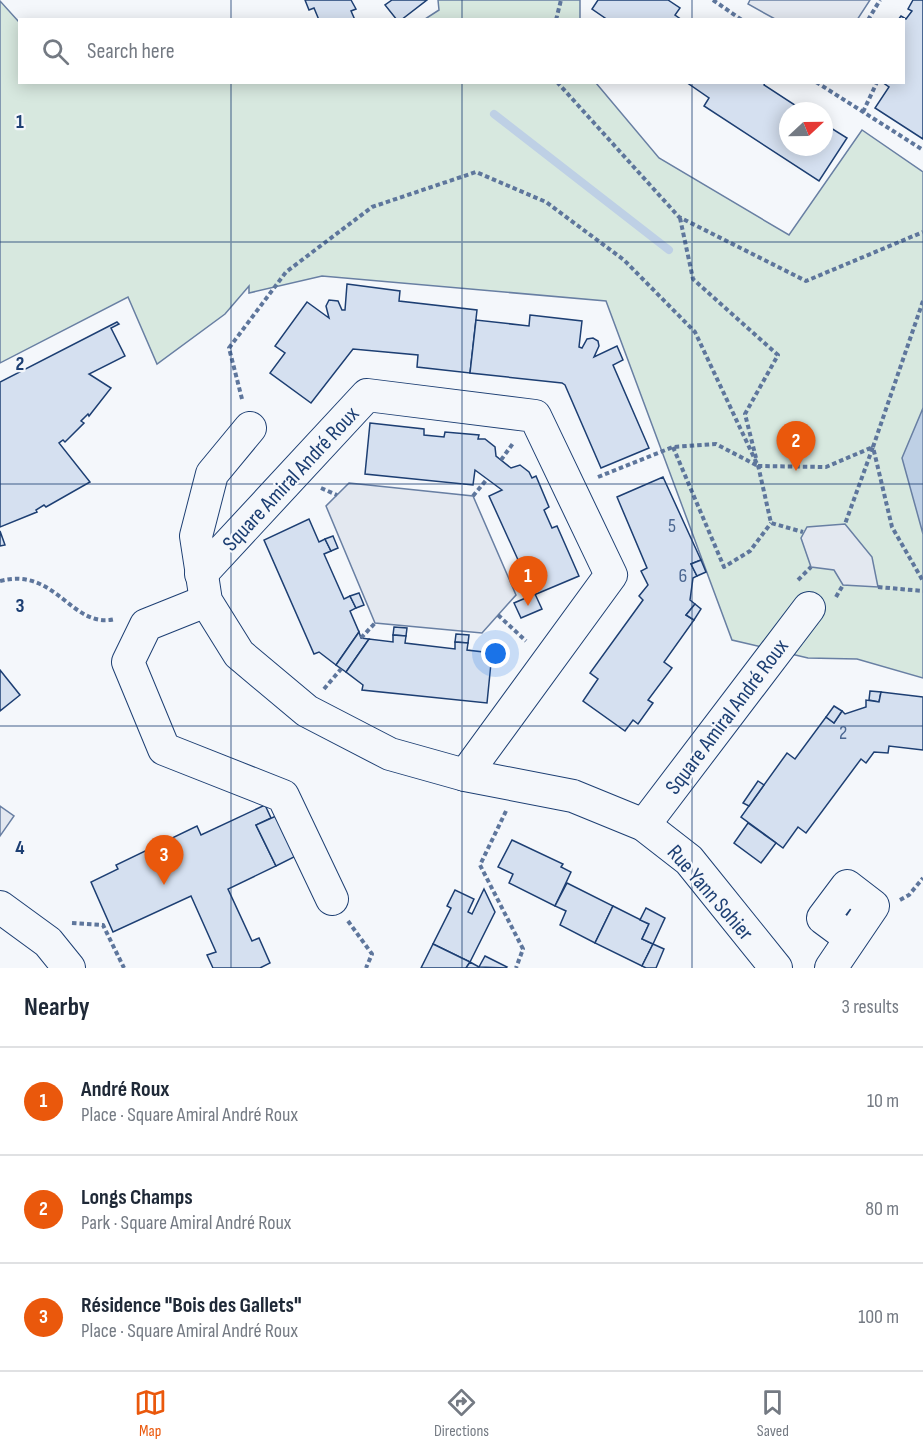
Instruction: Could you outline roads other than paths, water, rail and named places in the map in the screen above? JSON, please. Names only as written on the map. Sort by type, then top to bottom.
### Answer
[{"type":"street","name":"Square Amiral André Roux","points":[[203,587],[367,395],[534,416],[610,575],[465,775]]},
{"type":"street","name":"Square Amiral André Roux","points":[[250,428],[212,474],[196,536],[203,587],[239,654],[308,711],[390,753],[465,775],[573,796]]},
{"type":"street","points":[[203,587],[146,625],[129,662],[164,749],[283,796],[332,898]]},
{"type":"street","name":"Square Amiral André Roux","points":[[644,825],[813,596]]},
{"type":"street","name":"Rue Yann Sohier","points":[[573,796],[644,825],[689,860],[776,968]]},
{"type":"street","points":[[0,907],[48,942],[69,968]]},
{"type":"street","points":[[831,968],[850,938]]},
{"type":"water","points":[[923,408],[923,534],[902,458]]},
{"type":"waterway","points":[[494,114],[669,250]]},
{"type":"place","name":"Longs Champs","points":[[796,471]]},
{"type":"place","name":"André Roux","points":[[528,606]]},
{"type":"place","name":"Résidence \"Bois des Gallets\"","points":[[164,885]]}]
